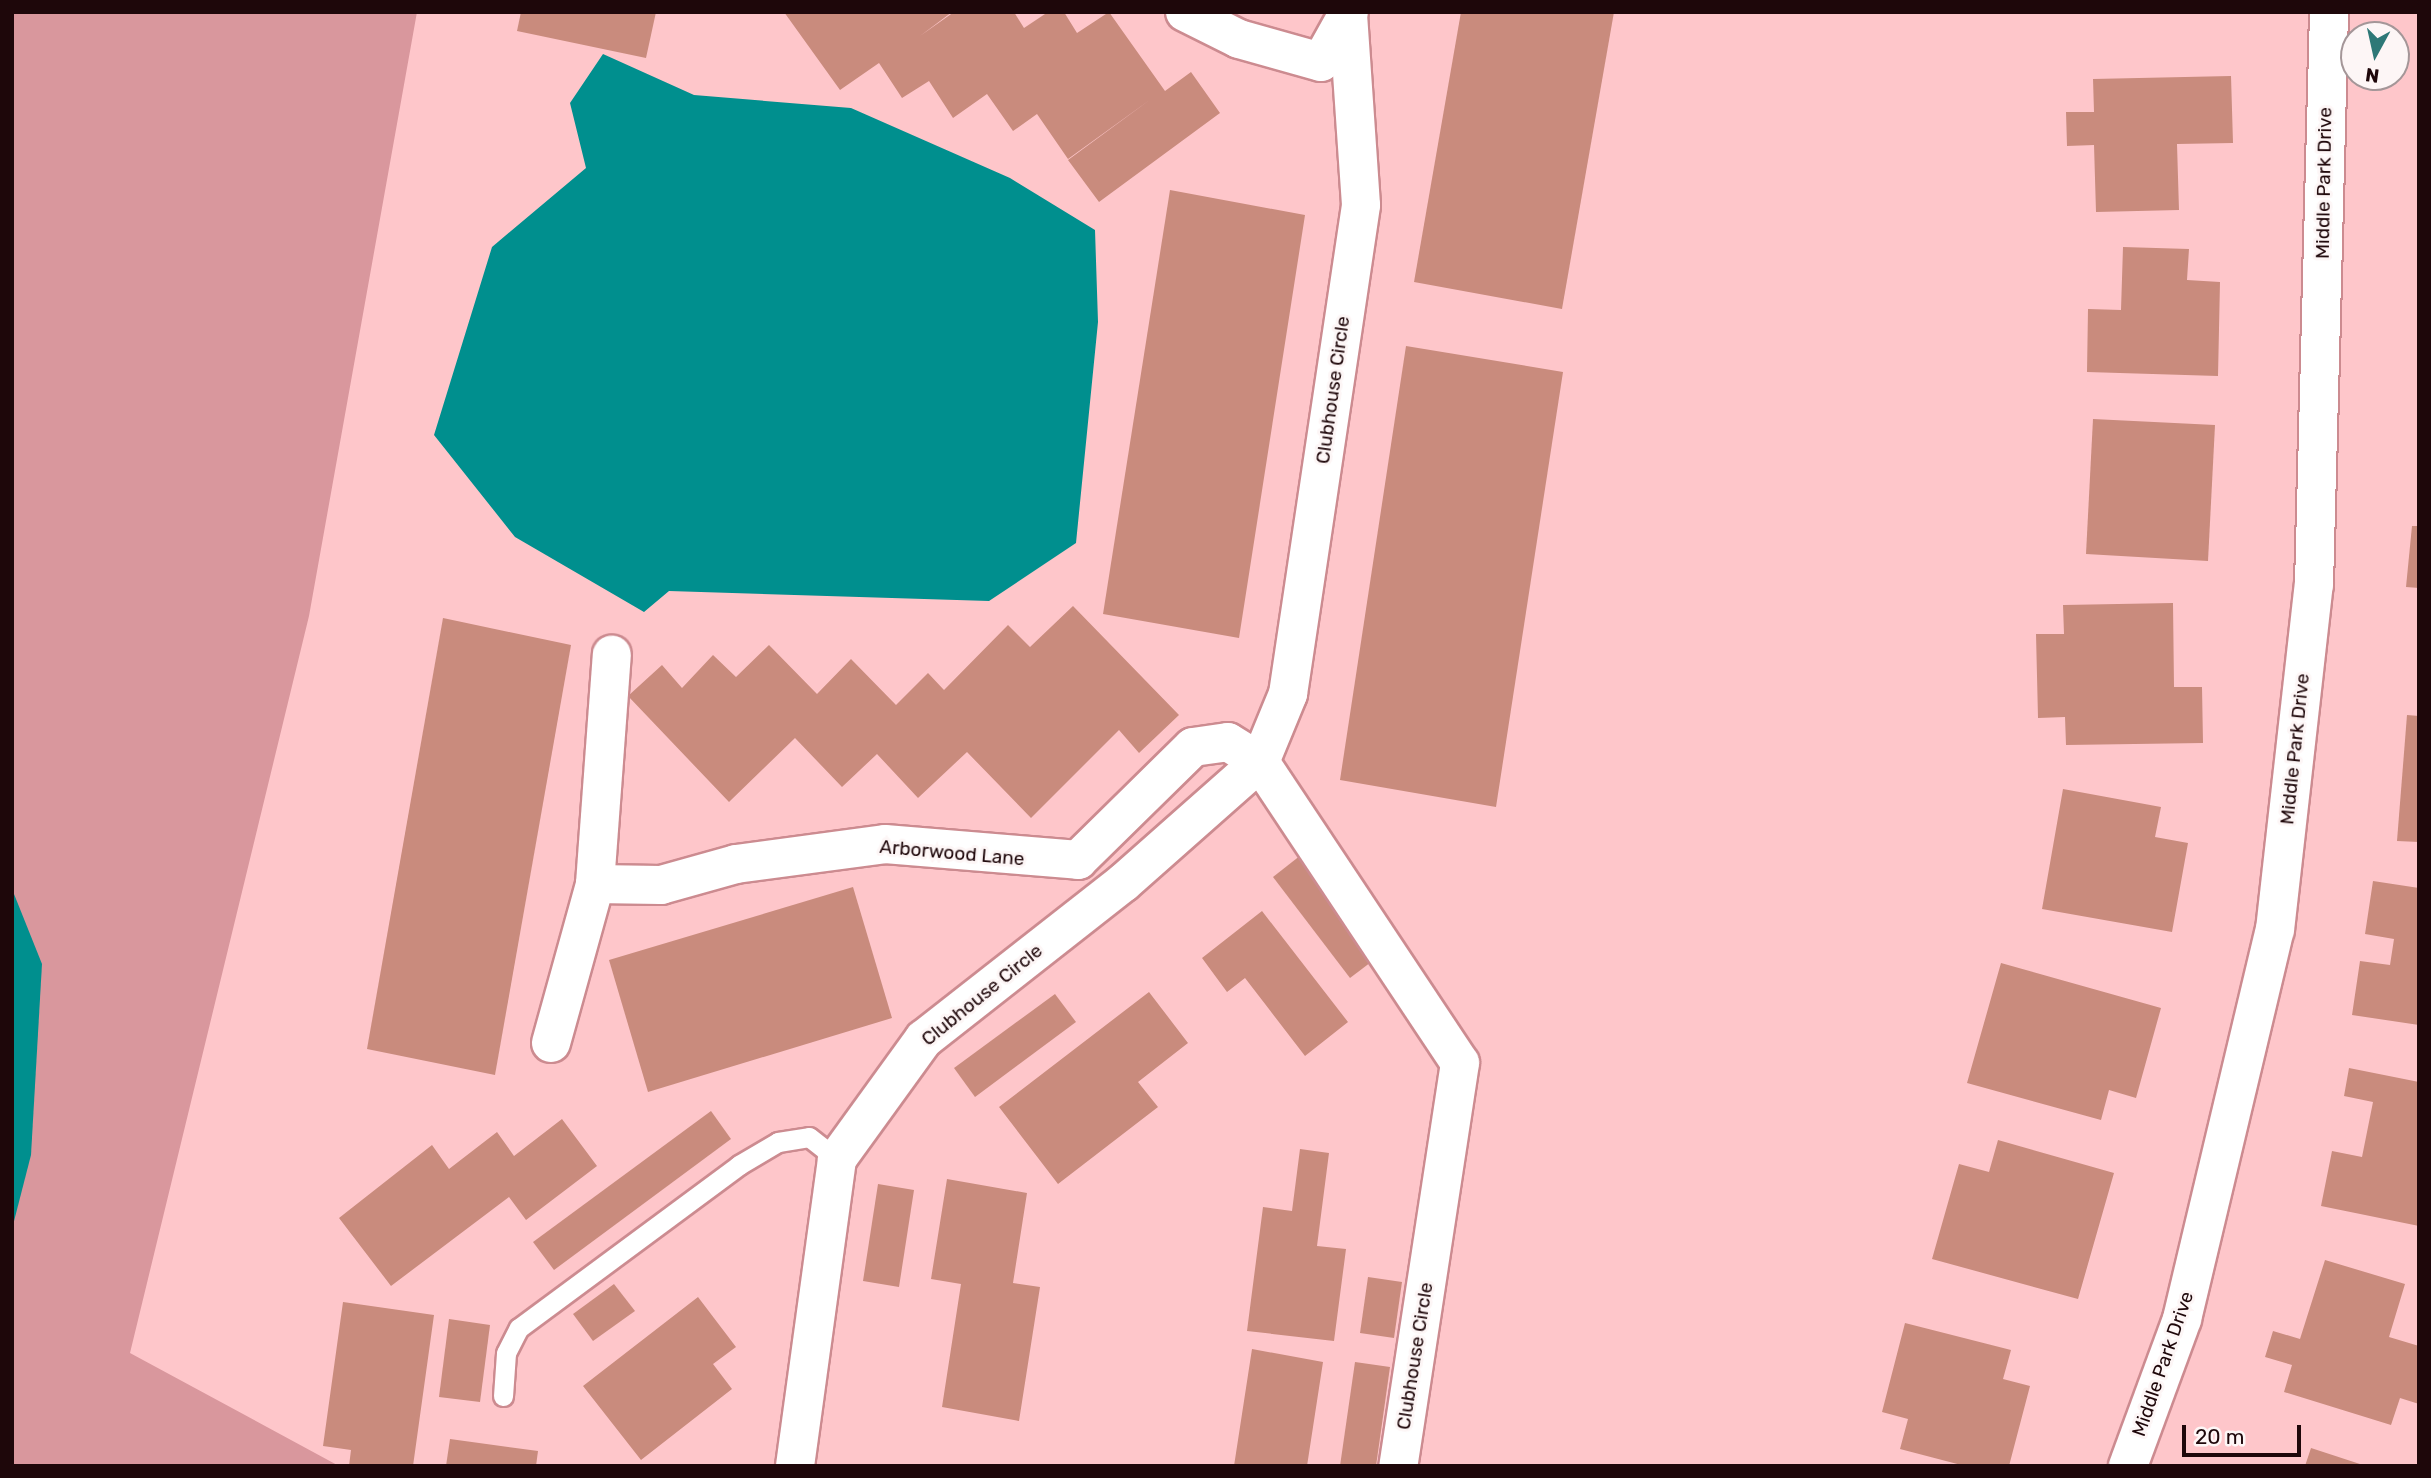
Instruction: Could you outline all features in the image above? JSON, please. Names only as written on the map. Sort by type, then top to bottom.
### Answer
[{"type":"street","points":[[1185,12],[1239,39],[1321,62],[1348,12]]},
{"type":"street","name":"Clubhouse Circle","points":[[795,1466],[837,1159],[924,1039],[1123,883],[1260,762],[1288,694],[1361,205],[1348,12]]},
{"type":"street","name":"Middle Park Drive","points":[[2128,1466],[2182,1319],[2275,930],[2314,584],[2329,12]]},
{"type":"street","points":[[551,1043],[595,884],[612,655]]},
{"type":"street","name":"Arborwood Lane","points":[[595,884],[661,885],[736,864],[885,844],[1079,860],[1193,747],[1228,742],[1260,762]]},
{"type":"street","name":"Clubhouse Circle","points":[[1260,762],[1460,1063],[1398,1466]]},
{"type":"lane","points":[[503,1396],[506,1353],[519,1328],[739,1165],[778,1142],[808,1137],[837,1159]]},
{"type":"shaded area","points":[[12,12],[417,12],[309,616],[130,1353],[339,1466],[12,1466]]},
{"type":"water","points":[[603,54],[694,95],[851,108],[1010,178],[1095,230],[1098,322],[1076,543],[989,601],[669,591],[644,612],[515,537],[434,435],[492,247],[586,168],[570,103]]},
{"type":"water","points":[[12,889],[42,964],[31,1155],[12,1229]]},
{"type":"building","points":[[521,12],[656,12],[646,58],[517,31]]},
{"type":"building","points":[[784,12],[952,12],[920,36],[954,12],[1014,12],[1024,28],[1048,12],[1064,12],[1077,33],[1109,12],[1165,91],[1191,72],[1220,113],[1099,202],[1068,160],[1151,99],[1068,159],[1037,114],[1013,131],[987,94],[953,118],[929,81],[902,98],[879,63],[840,90]]},
{"type":"building","points":[[1461,12],[1614,12],[1562,309],[1414,282]]},
{"type":"building","points":[[2231,76],[2233,143],[2177,144],[2179,210],[2096,212],[2094,145],[2067,146],[2066,112],[2094,112],[2093,79]]},
{"type":"building","points":[[1170,190],[1305,215],[1239,638],[1103,614]]},
{"type":"building","points":[[2123,247],[2189,249],[2187,280],[2220,282],[2218,376],[2087,372],[2088,309],[2121,310]]},
{"type":"building","points":[[1406,346],[1563,372],[1496,807],[1340,780]]},
{"type":"building","points":[[2093,419],[2215,425],[2208,561],[2086,554]]},
{"type":"building","points":[[2412,526],[2419,526],[2419,588],[2406,587]]},
{"type":"building","points":[[2173,603],[2174,687],[2202,687],[2203,743],[2066,745],[2065,717],[2038,718],[2036,634],[2064,634],[2063,605]]},
{"type":"building","points":[[1073,606],[1179,715],[1139,753],[1119,730],[1031,818],[967,752],[918,798],[877,754],[842,787],[795,738],[729,802],[628,696],[662,665],[682,688],[713,655],[736,677],[769,645],[817,694],[851,659],[896,705],[928,673],[944,690],[1008,625],[1030,647]]},
{"type":"building","points":[[443,618],[571,645],[495,1075],[367,1049]]},
{"type":"building","points":[[2407,715],[2419,716],[2419,842],[2397,841]]},
{"type":"building","points":[[2063,789],[2161,807],[2155,837],[2188,843],[2172,932],[2042,909]]},
{"type":"building","points":[[1301,855],[1379,956],[1350,978],[1273,877]]},
{"type":"building","points":[[2373,881],[2419,888],[2419,1025],[2352,1015],[2360,961],[2390,965],[2394,939],[2365,934]]},
{"type":"building","points":[[853,887],[892,1018],[648,1092],[609,960]]},
{"type":"building","points":[[1262,911],[1348,1022],[1305,1056],[1245,978],[1227,992],[1202,958]]},
{"type":"building","points":[[2001,963],[2161,1008],[2136,1098],[2109,1090],[2101,1120],[1967,1083]]},
{"type":"building","points":[[1149,992],[1188,1043],[1138,1082],[1158,1107],[1058,1184],[999,1107]]},
{"type":"building","points":[[1055,994],[1076,1022],[975,1097],[954,1068]]},
{"type":"building","points":[[2349,1068],[2419,1082],[2419,1226],[2321,1206],[2332,1151],[2362,1157],[2373,1102],[2344,1096]]},
{"type":"building","points":[[711,1111],[731,1139],[554,1270],[533,1242]]},
{"type":"building","points":[[562,1119],[597,1166],[526,1220],[509,1197],[391,1286],[339,1218],[432,1145],[449,1169],[497,1132],[514,1156]]},
{"type":"building","points":[[1998,1140],[2114,1173],[2078,1299],[1932,1259],[1959,1164],[1989,1172]]},
{"type":"building","points":[[1300,1149],[1329,1153],[1317,1246],[1346,1249],[1334,1341],[1247,1331],[1263,1207],[1292,1211]]},
{"type":"building","points":[[947,1179],[1027,1193],[1013,1283],[1040,1287],[1019,1421],[942,1407],[961,1284],[931,1279]]},
{"type":"building","points":[[878,1184],[914,1190],[899,1287],[863,1281]]},
{"type":"building","points":[[2325,1260],[2405,1284],[2389,1337],[2419,1346],[2419,1404],[2400,1398],[2391,1425],[2284,1392],[2292,1365],[2265,1357],[2273,1331],[2300,1339]]},
{"type":"building","points":[[1368,1277],[1402,1282],[1394,1338],[1360,1333]]},
{"type":"building","points":[[614,1284],[635,1311],[593,1341],[573,1314]]},
{"type":"building","points":[[698,1297],[736,1347],[713,1364],[732,1389],[641,1460],[583,1386]]},
{"type":"building","points":[[343,1302],[434,1315],[413,1466],[349,1466],[351,1450],[323,1446]]},
{"type":"building","points":[[449,1319],[490,1325],[480,1402],[439,1397]]},
{"type":"building","points":[[1905,1323],[2011,1350],[2003,1379],[2030,1386],[2009,1466],[1965,1466],[1900,1449],[1908,1419],[1882,1412]]},
{"type":"building","points":[[1252,1349],[1323,1362],[1307,1466],[1234,1466]]},
{"type":"building","points":[[1355,1362],[1390,1367],[1376,1466],[1340,1466]]},
{"type":"building","points":[[450,1439],[538,1451],[536,1466],[446,1466]]},
{"type":"building","points":[[2311,1448],[2363,1465],[2363,1466],[2305,1466]]}]
